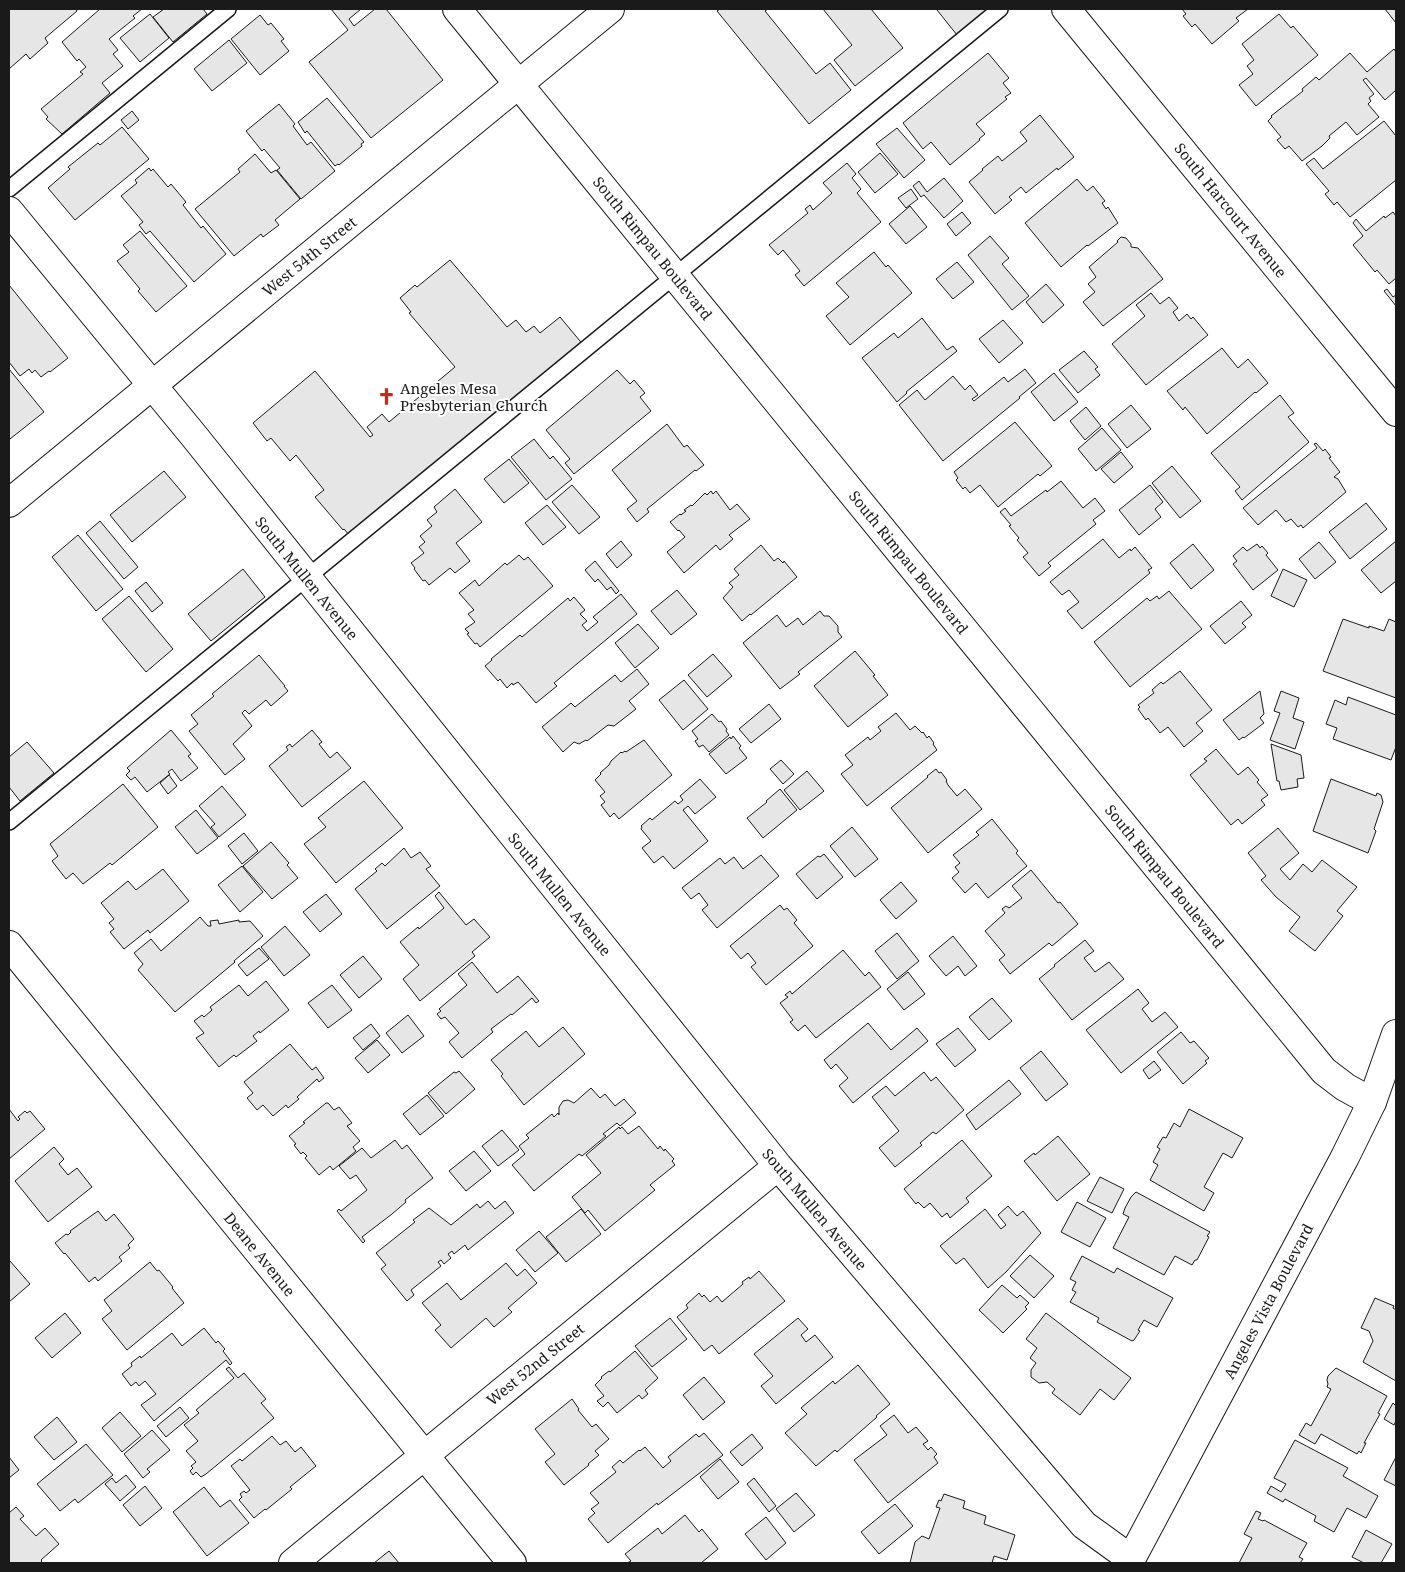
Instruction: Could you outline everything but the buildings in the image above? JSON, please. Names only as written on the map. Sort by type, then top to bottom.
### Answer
[{"type":"street","name":"South Rimpau Boulevard","points":[[457,9],[1324,1071],[1345,1087],[1372,1102]]},
{"type":"street","name":"West 54th Street","points":[[9,503],[610,9]]},
{"type":"street","name":"South Harcourt Avenue","points":[[1066,9],[1396,412]]},
{"type":"street","name":"South Mullen Avenue","points":[[9,211],[307,577],[778,1166],[1084,1525],[1130,1561]]},
{"type":"street","name":"Deane Avenue","points":[[9,945],[512,1563]]},
{"type":"street","name":"Angeles Vista Boulevard","points":[[1130,1561],[1345,1157],[1372,1102],[1396,1034]]},
{"type":"street","name":"West 52nd Street","points":[[293,1563],[778,1166]]},
{"type":"lane","points":[[9,189],[228,9]]},
{"type":"lane","points":[[9,822],[1000,9]]},
{"type":"place","name":"Angeles Mesa Presbyterian Church","points":[[386,397]]}]
